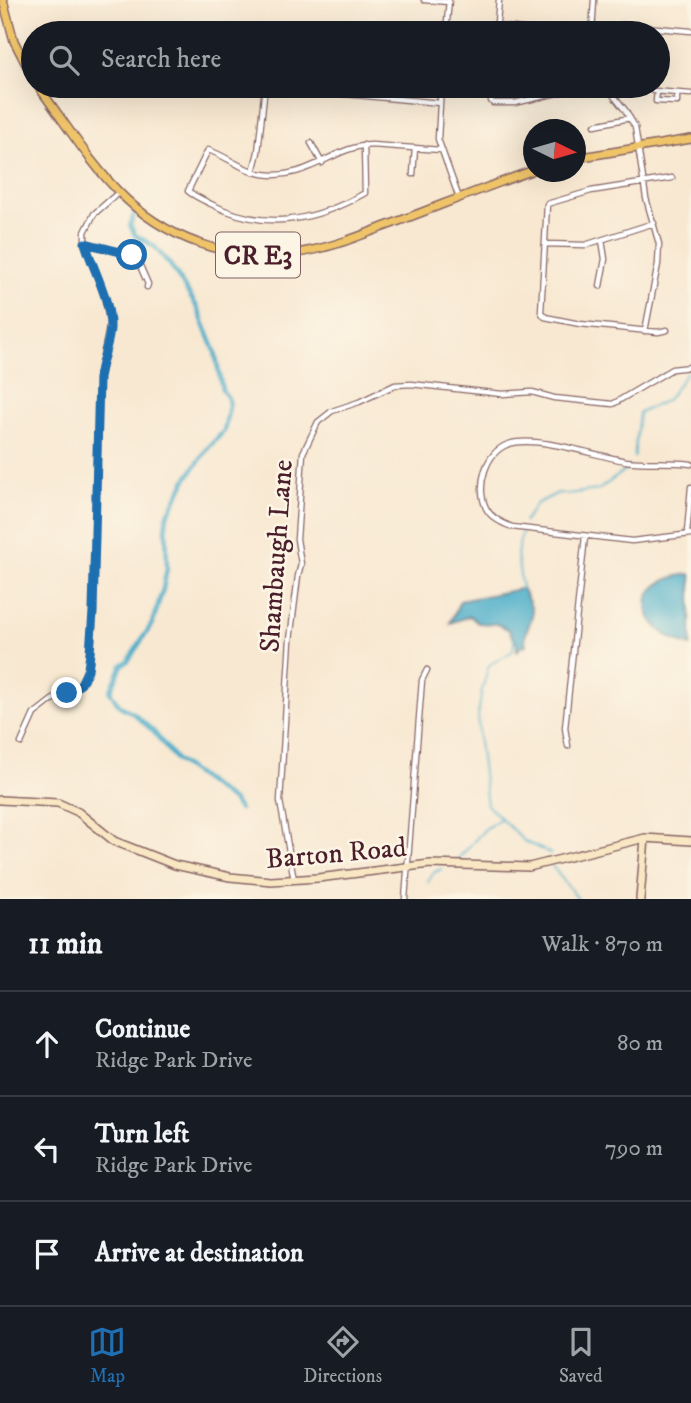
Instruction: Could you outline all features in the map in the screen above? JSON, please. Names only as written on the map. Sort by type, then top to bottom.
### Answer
[{"type":"main road","points":[[3,0],[14,41],[21,55]]},
{"type":"main road","name":"CR E3","points":[[47,98],[119,192],[154,221],[187,239],[225,251],[268,256],[325,247],[523,174]]},
{"type":"main road","points":[[586,156],[691,139]]},
{"type":"street","points":[[424,0],[449,1],[447,21]]},
{"type":"street","points":[[497,21],[499,0]]},
{"type":"street","points":[[593,21],[594,0]]},
{"type":"street","points":[[670,29],[691,31]]},
{"type":"street","points":[[670,92],[691,94]]},
{"type":"street","points":[[656,98],[656,101],[677,102],[677,93]]},
{"type":"street","points":[[253,172],[258,152],[262,98]]},
{"type":"street","points":[[401,98],[440,103]]},
{"type":"street","points":[[440,98],[438,133],[441,150],[459,198]]},
{"type":"street","points":[[490,98],[493,103],[511,104],[536,98]]},
{"type":"street","points":[[615,98],[630,118],[636,132],[643,182],[659,250],[645,331]]},
{"type":"street","points":[[595,125],[630,118]]},
{"type":"street","points":[[311,143],[322,163]]},
{"type":"street","points":[[364,145],[365,193],[317,214],[275,222],[249,219],[222,209],[188,191],[208,150],[253,172],[281,174],[306,170],[343,151],[364,145],[441,150]]},
{"type":"street","points":[[413,174],[415,148]]},
{"type":"street","points":[[667,330],[645,331],[577,323],[542,315],[546,207],[550,202],[591,191],[672,178]]},
{"type":"street","points":[[21,743],[34,714],[52,700],[81,684],[89,663],[93,612],[99,378],[110,323],[105,297],[85,243],[85,232],[91,218],[119,192]]},
{"type":"street","points":[[545,244],[579,245],[654,223]]},
{"type":"street","points":[[600,286],[606,259],[601,240]]},
{"type":"street","points":[[85,243],[132,255],[144,273],[147,287]]},
{"type":"street","name":"Shambaugh Lane","points":[[294,880],[280,801],[285,694],[295,593],[302,564],[297,539],[303,453],[318,422],[332,411],[359,402],[394,385],[411,384],[502,394],[532,391],[554,398],[613,404],[672,369],[691,367]]},
{"type":"street","points":[[691,464],[626,461],[551,445],[510,443],[494,453],[485,471],[483,499],[487,510],[503,524],[512,527],[632,541],[689,533],[691,487]]},
{"type":"street","points":[[568,746],[565,728],[585,536]]},
{"type":"street","points":[[405,899],[422,680],[427,670]]},
{"type":"street","name":"Barton Road","points":[[0,800],[50,800],[67,806],[114,841],[202,873],[252,880],[294,880],[430,864],[529,867],[645,838],[691,841]]},
{"type":"street","points":[[640,899],[645,838]]},
{"type":"water","points":[[691,574],[691,646],[660,630],[651,619],[647,607],[649,596],[656,586],[670,578]]},
{"type":"water","points":[[523,589],[532,615],[525,639],[526,645],[520,647],[517,652],[517,644],[508,629],[497,624],[478,623],[470,616],[450,623],[460,601]]},
{"type":"waterway","points":[[135,213],[130,225],[135,235],[154,246],[171,266],[197,307],[215,351],[222,390],[228,398],[229,406],[224,431],[187,478],[167,516],[167,568],[152,624],[128,661],[122,665],[110,692],[120,706],[133,713],[153,731],[177,761],[234,802],[239,809]]},
{"type":"waterway","points":[[634,457],[639,413],[667,400],[687,372]]},
{"type":"waterway","points":[[524,522],[536,504],[558,493],[598,490],[630,467]]},
{"type":"waterway","points":[[522,532],[517,554],[522,589]]},
{"type":"waterway","points":[[514,640],[513,651],[489,665],[482,690],[478,715],[479,742],[487,805],[524,841],[551,854]]},
{"type":"waterway","points":[[457,860],[485,829],[501,818]]},
{"type":"waterway","points":[[552,866],[578,899]]},
{"type":"waterway","points":[[428,882],[433,873],[441,869]]},
{"type":"route","points":[[67,693],[81,684],[89,663],[93,612],[99,378],[110,332],[105,297],[85,243],[132,255]]}]
